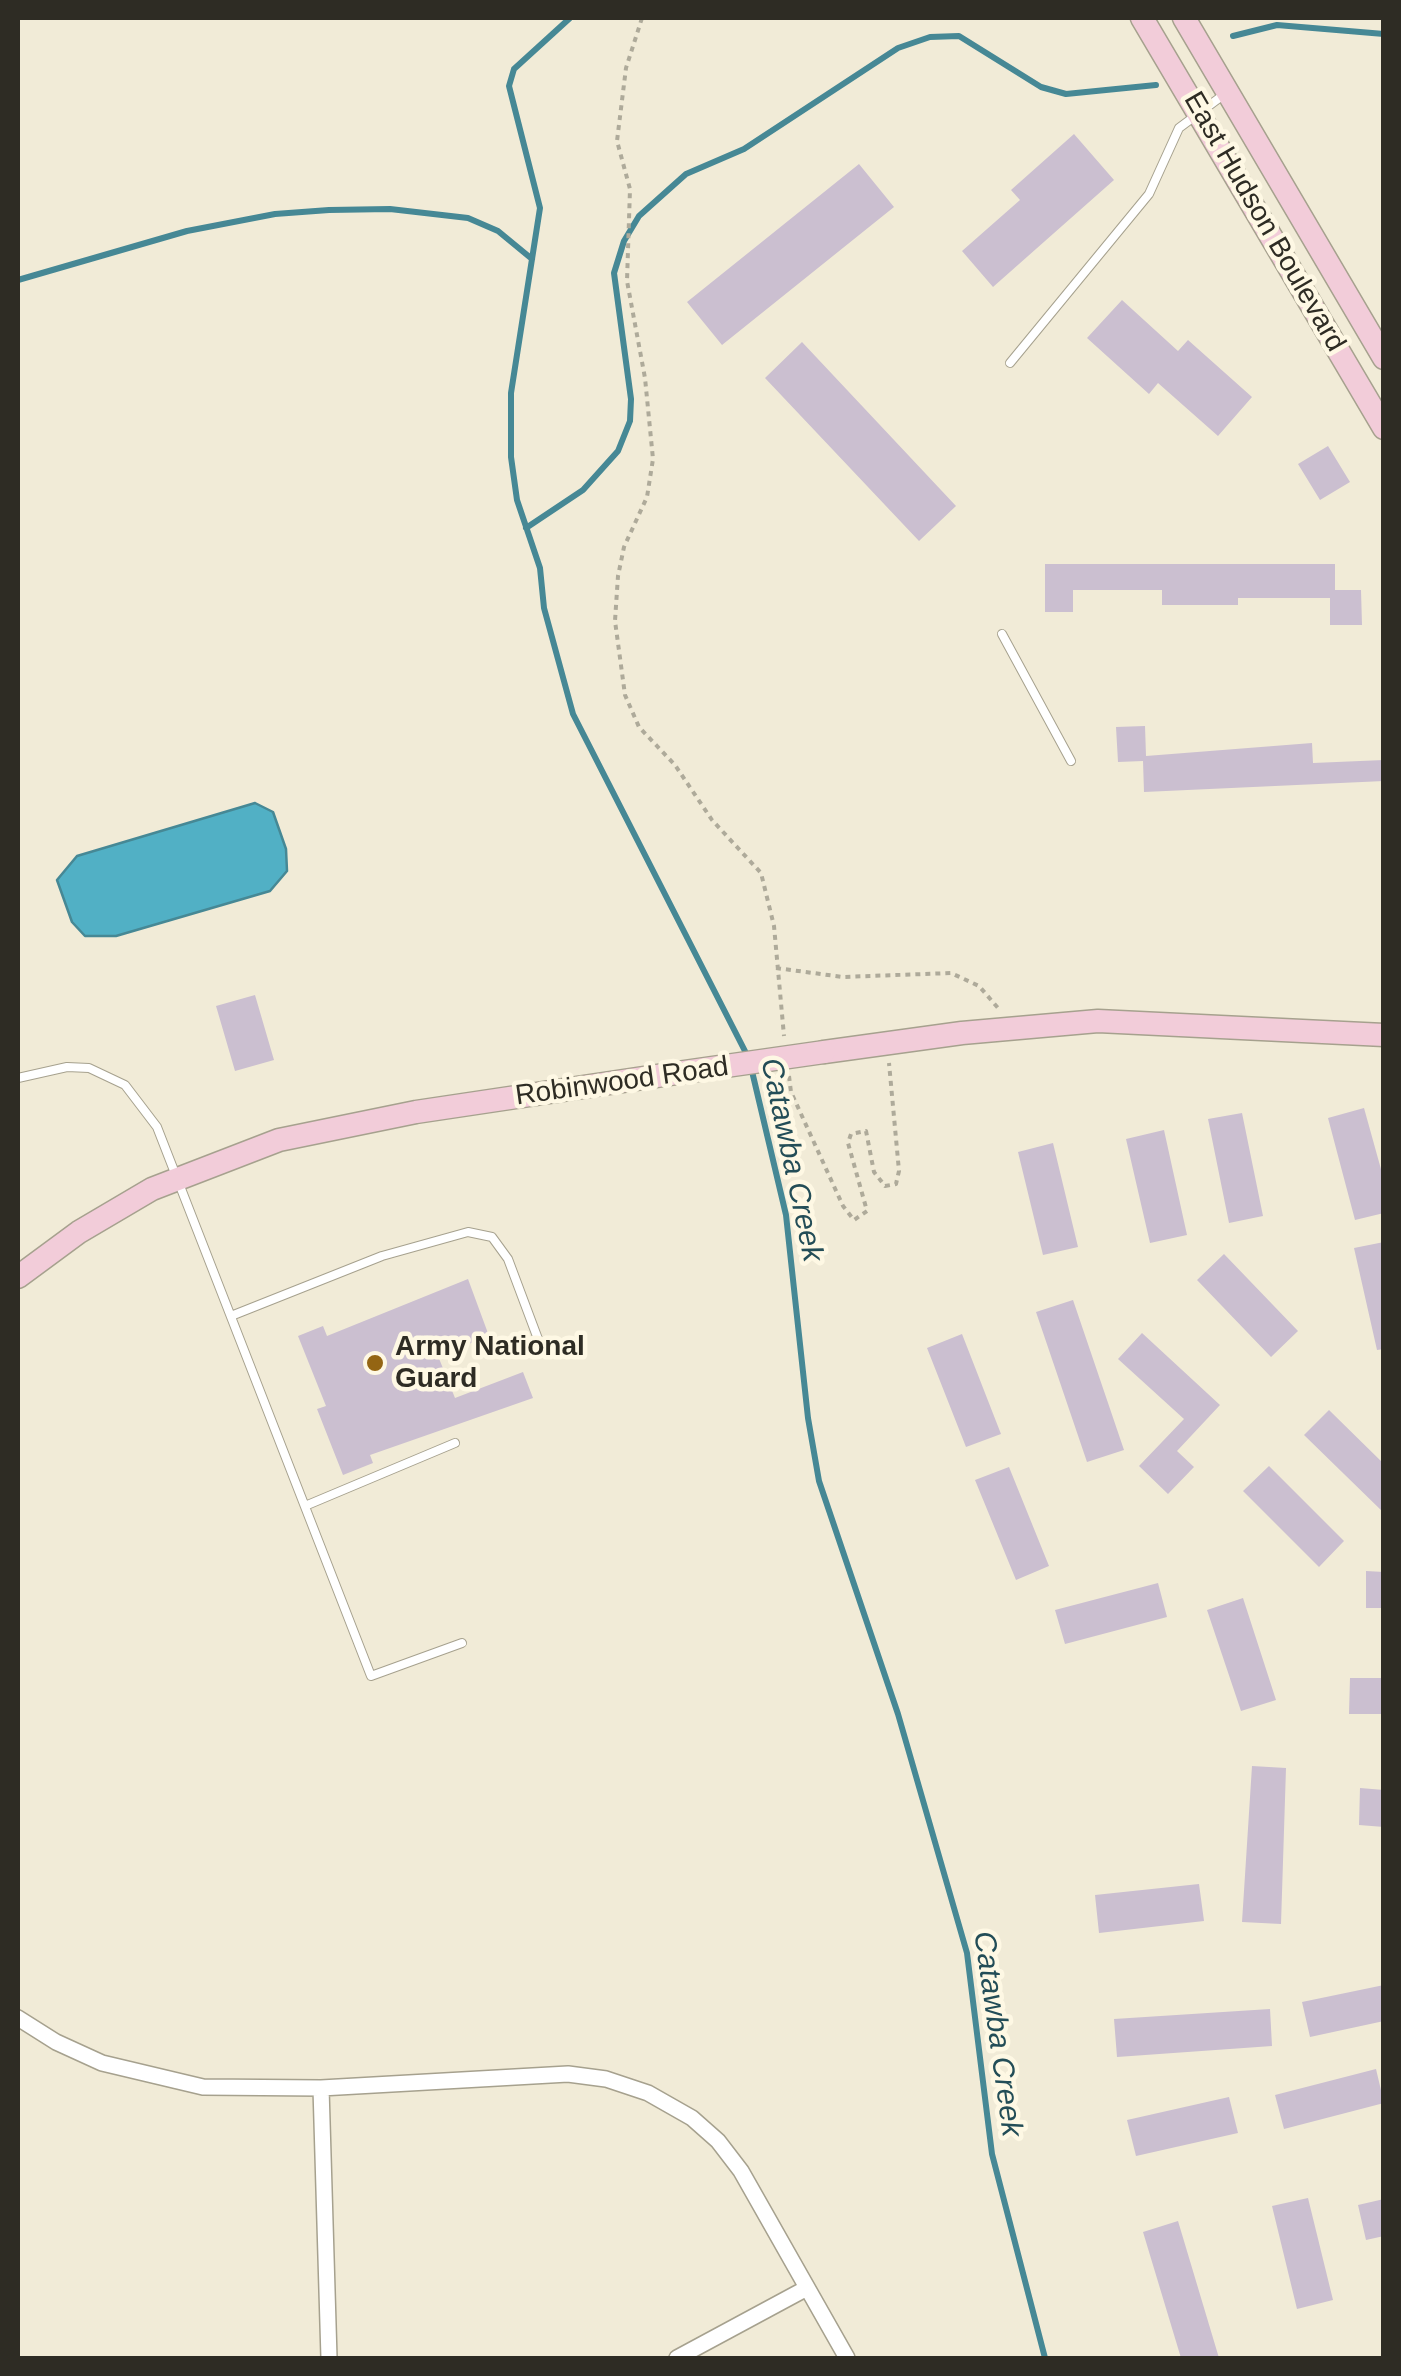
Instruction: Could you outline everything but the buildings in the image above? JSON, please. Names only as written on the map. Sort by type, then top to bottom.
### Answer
[{"type":"main road","name":"East Hudson Boulevard","points":[[1142,18],[1384,428]]},
{"type":"main road","name":"East Hudson Boulevard","points":[[1184,18],[1384,358]]},
{"type":"main road","name":"Robinwood Road","points":[[18,1277],[97,1221],[177,1177],[243,1152],[352,1123],[677,1073],[1010,1028],[1162,1022],[1384,1034]]},
{"type":"street","points":[[18,2018],[56,2042],[152,2078],[203,2087],[321,2088],[568,2074],[606,2079],[648,2093],[692,2118],[718,2141],[740,2170],[847,2358]]},
{"type":"street","points":[[321,2088],[328,2358]]},
{"type":"street","points":[[677,2358],[807,2288]]},
{"type":"lane","points":[[1010,362],[1117,238],[1149,194],[1179,128],[1198,110],[1230,91]]},
{"type":"lane","points":[[1002,634],[1071,761]]},
{"type":"lane","points":[[18,1078],[67,1066],[90,1068],[125,1085],[157,1127],[371,1676],[462,1643]]},
{"type":"lane","points":[[231,1316],[382,1256],[468,1232],[492,1237],[508,1260],[538,1339]]},
{"type":"lane","points":[[305,1506],[456,1444]]},
{"type":"path","points":[[642,18],[626,68],[618,126],[632,214],[627,282],[645,378],[652,459],[647,496],[624,547],[618,576],[615,621],[624,695],[639,727],[675,765],[712,820],[762,873],[774,926],[784,1042]]},
{"type":"path","points":[[776,968],[843,977],[951,973],[979,986],[1010,1028]]},
{"type":"path","points":[[787,1059],[791,1092],[842,1206],[854,1220],[867,1211],[848,1143],[851,1134],[866,1131],[874,1172],[885,1186],[896,1184],[899,1171],[887,1044]]},
{"type":"water","points":[[255,803],[273,812],[286,849],[287,871],[270,891],[116,936],[85,936],[72,922],[57,880],[77,856]]},
{"type":"waterway","name":"Catawba Creek","points":[[570,18],[514,69],[509,86],[540,208],[511,393],[511,457],[517,500],[540,568],[544,608],[573,714],[747,1055]]},
{"type":"waterway","points":[[1233,36],[1277,25],[1384,34]]},
{"type":"waterway","points":[[526,528],[583,490],[618,451],[630,421],[631,399],[614,273],[624,241],[639,216],[686,174],[744,149],[898,48],[930,37],[959,36],[1041,87],[1066,94],[1156,85]]},
{"type":"waterway","points":[[18,280],[187,231],[275,214],[329,210],[390,209],[468,218],[498,231],[532,259]]},
{"type":"waterway","name":"Catawba Creek","points":[[751,1067],[786,1215],[808,1418],[819,1481],[898,1714],[967,1953],[992,2154],[1045,2358]]},
{"type":"place","name":"Army National Guard","points":[[375,1363]]}]
